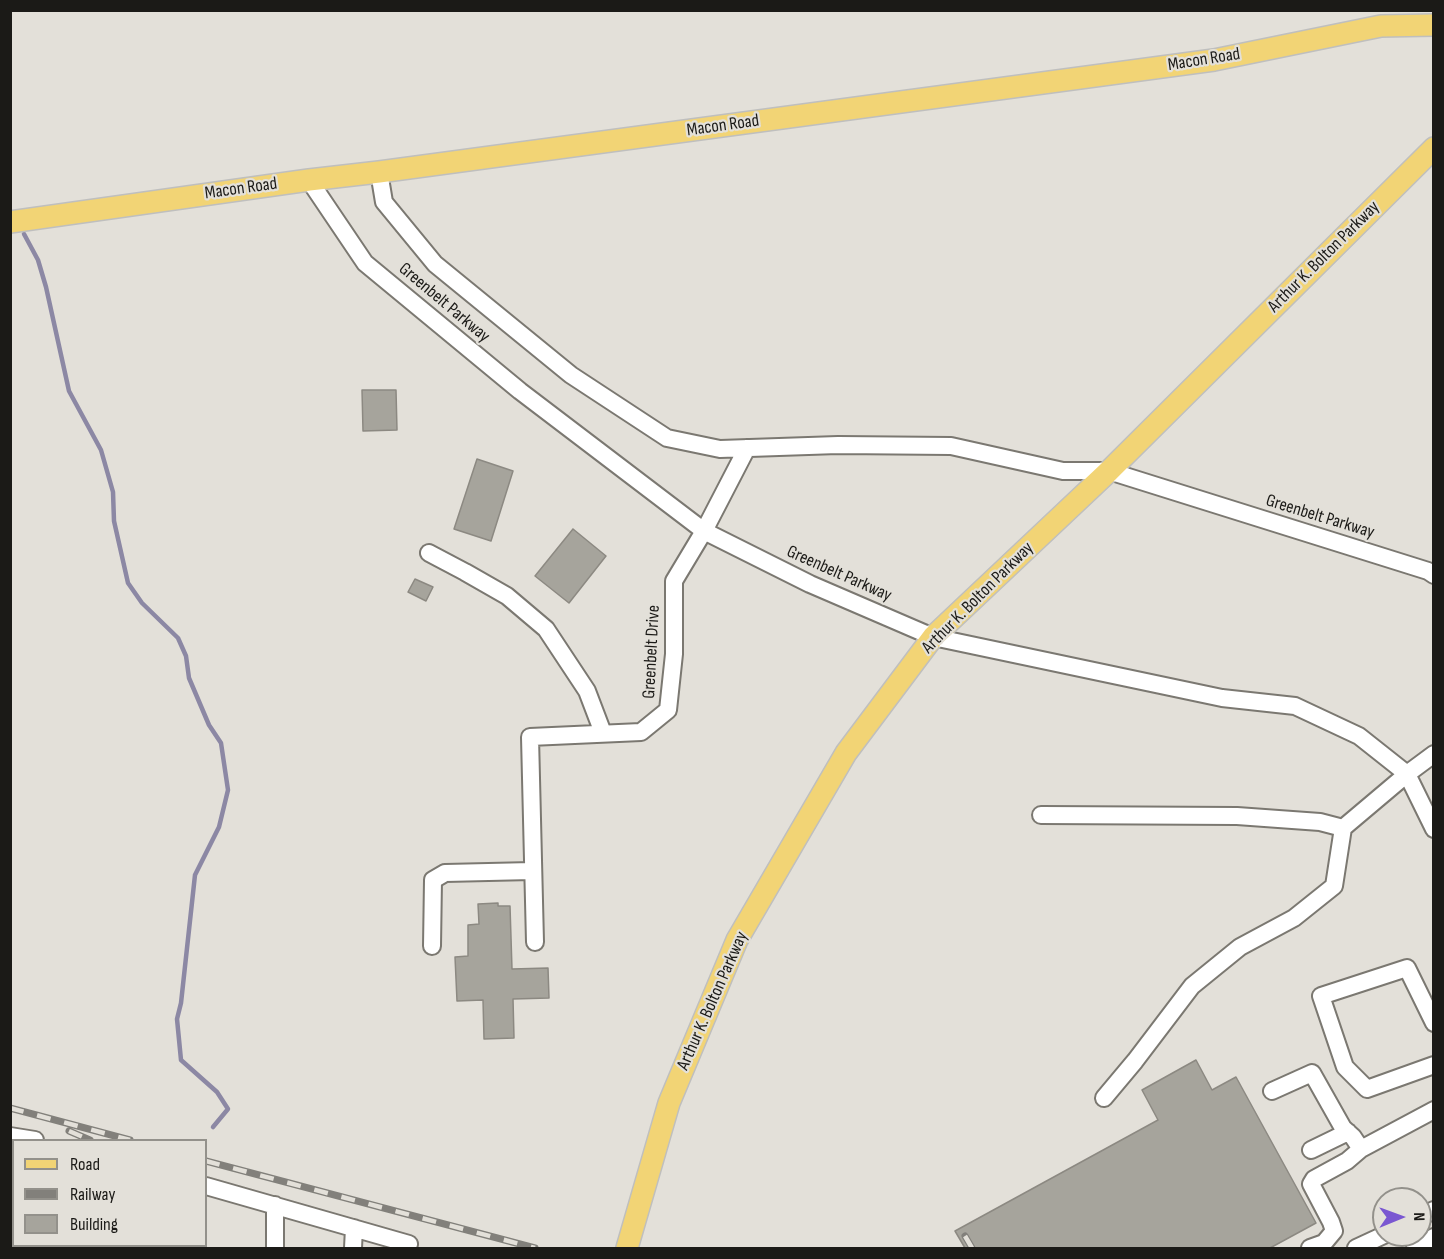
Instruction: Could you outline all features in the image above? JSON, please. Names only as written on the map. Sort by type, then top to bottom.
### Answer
[{"type":"main road","points":[[1381,26],[1404,10]]},
{"type":"main road","name":"Macon Road","points":[[10,222],[1214,60],[1381,26],[1434,25]]},
{"type":"main road","name":"Arthur K. Bolton Parkway","points":[[627,1248],[669,1103],[737,940],[846,753],[933,637],[1109,471],[1434,148]]},
{"type":"street","name":"Greenbelt Parkway","points":[[379,172],[384,202],[435,264],[571,375],[667,438],[720,449],[838,445],[951,446],[1063,471],[1109,471],[1428,571],[1434,575]]},
{"type":"street","name":"Greenbelt Parkway","points":[[309,180],[365,263],[520,391],[704,531],[810,584],[933,637],[1222,698],[1295,706],[1359,736],[1407,774],[1434,829]]},
{"type":"street","name":"Greenbelt Drive","points":[[532,871],[530,737],[641,732],[668,710],[674,654],[675,581],[747,448]]},
{"type":"street","points":[[429,553],[507,596],[546,629],[587,691],[603,733]]},
{"type":"street","points":[[1104,1098],[1192,986],[1240,947],[1294,918],[1334,886],[1343,828],[1434,754]]},
{"type":"street","points":[[1041,815],[1237,816],[1320,822],[1343,828]]},
{"type":"street","points":[[432,946],[433,880],[444,873],[532,871],[535,942]]},
{"type":"street","points":[[1434,1023],[1407,968],[1321,996],[1345,1067],[1367,1089],[1434,1065]]},
{"type":"street","points":[[1272,1091],[1312,1073],[1343,1128],[1361,1149]]},
{"type":"street","points":[[1310,1248],[1324,1243],[1334,1232],[1311,1184],[1314,1179],[1347,1161],[1361,1149],[1434,1110]]},
{"type":"street","points":[[1311,1150],[1348,1132]]},
{"type":"street","points":[[10,1136],[29,1139]]},
{"type":"street","points":[[207,1186],[414,1247]]},
{"type":"street","points":[[274,1248],[275,1206]]},
{"type":"street","points":[[353,1248],[354,1228]]},
{"type":"street","points":[[1415,1248],[1434,1237]]},
{"type":"street","points":[[1356,1248],[1372,1241]]},
{"type":"building","points":[[362,390],[396,390],[397,430],[363,431]]},
{"type":"building","points":[[477,459],[513,471],[491,541],[454,529]]},
{"type":"building","points":[[573,529],[606,556],[569,603],[535,576]]},
{"type":"building","points":[[415,579],[433,587],[426,601],[408,592]]},
{"type":"building","points":[[498,903],[498,906],[510,906],[512,969],[548,968],[549,998],[513,999],[514,1038],[484,1039],[483,1000],[457,1001],[455,957],[468,956],[468,925],[479,924],[478,904]]},
{"type":"building","points":[[1196,1060],[1212,1090],[1236,1077],[1316,1223],[1270,1248],[965,1248],[955,1231],[1158,1120],[1142,1090]]},
{"type":"waterway","points":[[24,234],[38,260],[46,287],[69,391],[101,450],[113,492],[114,521],[128,583],[142,603],[178,638],[186,656],[189,678],[209,725],[221,743],[228,790],[219,827],[195,875],[181,1003],[177,1019],[181,1060],[217,1092],[228,1109],[213,1127]]},
{"type":"railway","points":[[10,1108],[126,1139]]},
{"type":"railway","points":[[69,1131],[88,1139]]},
{"type":"railway","points":[[207,1161],[535,1248]]},
{"type":"railway","points":[[965,1236],[972,1248]]}]
